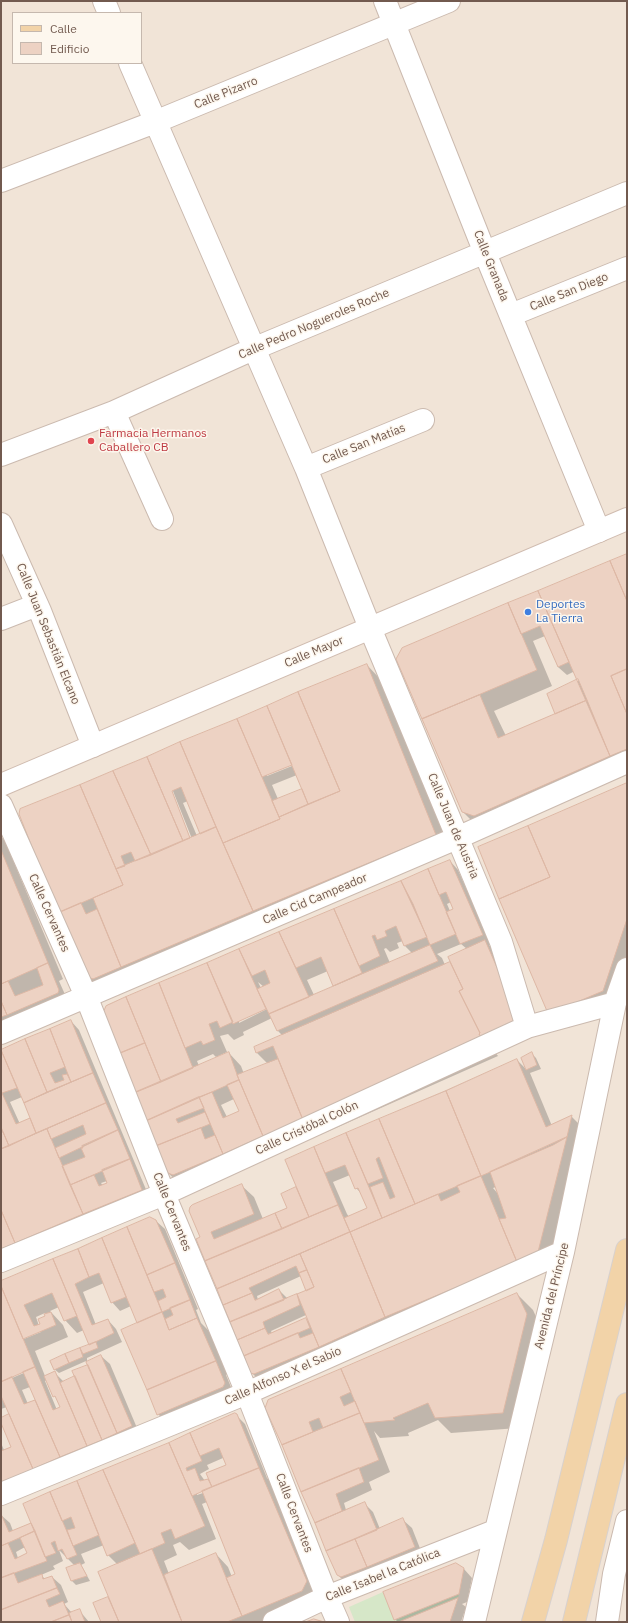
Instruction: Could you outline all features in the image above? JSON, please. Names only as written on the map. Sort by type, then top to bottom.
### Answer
[{"type":"main road","points":[[533,1622],[556,1540],[627,1250]]},
{"type":"main road","points":[[574,1622],[627,1404]]},
{"type":"street","points":[[104,1],[109,12]]},
{"type":"street","name":"Calle Granada","points":[[385,1],[485,253],[599,531]]},
{"type":"street","name":"Calle Pizarro","points":[[1,181],[155,122],[449,1]]},
{"type":"street","name":"Calle Juan de Austria","points":[[130,64],[306,468],[370,628],[501,942],[527,1027]]},
{"type":"street","name":"Calle Pedro Nogueroles Roche","points":[[1,455],[114,412],[253,348],[627,193]]},
{"type":"street","name":"Calle San Diego","points":[[511,315],[627,268]]},
{"type":"street","points":[[114,412],[162,519]]},
{"type":"street","name":"Calle San Matías","points":[[306,468],[423,420]]},
{"type":"street","name":"Calle Mayor","points":[[1,785],[627,519]]},
{"type":"street","name":"Calle Juan Sebastián Elcano","points":[[1,524],[37,604],[93,746]]},
{"type":"street","points":[[1,619],[37,604]]},
{"type":"street","name":"Calle Cid Campeador","points":[[1,1033],[458,838],[627,762]]},
{"type":"street","name":"Calle Cervantes","points":[[1,805],[86,996],[164,1194],[247,1393],[338,1622]]},
{"type":"street","name":"Avenida del Príncipe","points":[[474,1622],[563,1252],[615,1003],[627,969]]},
{"type":"street","name":"Calle Cristóbal Colón","points":[[1,1261],[164,1194],[527,1027],[615,1003]]},
{"type":"street","name":"Calle Alfonso X el Sabio","points":[[1,1494],[247,1393],[563,1252]]},
{"type":"street","points":[[607,1622],[614,1574],[627,1521]]},
{"type":"street","name":"Calle Isabel la Católica","points":[[274,1622],[327,1597],[495,1532]]},
{"type":"shaded area","points":[[1,1],[627,1],[627,1622],[1,1622]]},
{"type":"green space","points":[[383,1592],[395,1620],[459,1594],[458,1598],[398,1622],[355,1622],[349,1607]]},
{"type":"building","points":[[627,554],[627,601],[610,561]]},
{"type":"building","points":[[610,561],[627,601],[627,669],[611,676],[627,714],[627,749],[610,756],[538,591]]},
{"type":"building","points":[[538,591],[569,662],[558,667],[540,626],[521,634],[508,603]]},
{"type":"building","points":[[508,603],[537,670],[422,719],[396,659],[402,648]]},
{"type":"building","points":[[367,664],[436,835],[253,911],[223,843],[280,819],[279,817],[340,791],[298,692]]},
{"type":"building","points":[[627,669],[627,714],[611,676]]},
{"type":"building","points":[[578,679],[587,700],[555,714],[547,694]]},
{"type":"building","points":[[298,692],[340,791],[308,804],[267,706]]},
{"type":"building","points":[[480,695],[498,738],[587,700],[610,756],[474,816],[462,812],[422,719]]},
{"type":"building","points":[[267,706],[292,765],[262,777],[237,719]]},
{"type":"building","points":[[237,719],[280,819],[223,843],[180,742]]},
{"type":"building","points":[[180,742],[216,827],[200,834],[181,787],[172,791],[190,838],[183,841],[147,757]]},
{"type":"building","points":[[147,757],[183,841],[151,855],[113,771]]},
{"type":"building","points":[[113,771],[151,855],[135,861],[131,852],[121,856],[125,866],[116,869],[80,785]]},
{"type":"building","points":[[627,783],[627,919],[603,991],[551,1013],[547,1011],[499,899],[550,877],[528,826]]},
{"type":"building","points":[[80,785],[123,885],[58,913],[19,814],[20,809]]},
{"type":"building","points":[[302,789],[308,804],[279,817],[272,801]]},
{"type":"building","points":[[528,826],[550,877],[499,899],[478,847]]},
{"type":"building","points":[[216,827],[253,911],[121,967],[93,898],[123,885],[116,869]]},
{"type":"building","points":[[1,850],[48,963],[1,984]]},
{"type":"building","points":[[450,860],[483,935],[460,944],[446,912],[453,909],[446,892],[439,895],[428,869]]},
{"type":"building","points":[[428,869],[456,934],[430,945],[413,904],[401,881]]},
{"type":"building","points":[[401,881],[427,937],[404,946],[396,926],[385,931],[387,936],[377,940],[375,935],[372,936],[380,956],[359,966],[334,909]]},
{"type":"building","points":[[81,903],[86,914],[97,909],[121,967],[93,979],[83,975],[58,913]]},
{"type":"building","points":[[334,909],[362,973],[333,986],[321,957],[296,968],[279,932]]},
{"type":"building","points":[[279,932],[309,997],[269,1014],[257,989],[270,983],[265,970],[252,976],[239,949]]},
{"type":"building","points":[[485,940],[519,1018],[483,1040],[459,991],[463,989],[448,957]]},
{"type":"building","points":[[430,945],[438,961],[277,1031],[269,1014]]},
{"type":"building","points":[[239,949],[266,1009],[233,1024],[207,963]]},
{"type":"building","points":[[450,962],[463,989],[459,991],[483,1040],[303,1120],[273,1046],[256,1053],[254,1047]]},
{"type":"building","points":[[48,963],[59,990],[58,993],[7,1015],[1,1001],[1,984],[8,981],[15,996],[43,985],[37,968]]},
{"type":"building","points":[[207,963],[233,1022],[220,1028],[217,1021],[209,1024],[215,1040],[203,1045],[201,1041],[185,1048],[159,983]]},
{"type":"building","points":[[159,983],[193,1068],[161,1082],[126,997]]},
{"type":"building","points":[[126,997],[145,1043],[118,1054],[102,1015],[106,1006]]},
{"type":"building","points":[[1,1001],[7,1015],[1,1017]]},
{"type":"building","points":[[71,1020],[93,1073],[71,1082],[50,1029]]},
{"type":"building","points":[[50,1029],[65,1067],[50,1073],[55,1083],[64,1080],[62,1075],[67,1074],[71,1082],[47,1092],[25,1039]]},
{"type":"building","points":[[25,1039],[47,1092],[24,1103],[1,1050]]},
{"type":"building","points":[[145,1043],[161,1082],[134,1093],[118,1054]]},
{"type":"building","points":[[1,1050],[17,1088],[2,1093],[16,1124],[30,1118],[36,1133],[9,1146],[1,1127]]},
{"type":"building","points":[[229,1052],[239,1080],[146,1121],[134,1093]]},
{"type":"building","points":[[532,1052],[537,1065],[526,1070],[521,1058]]},
{"type":"building","points":[[278,1059],[303,1120],[263,1136],[237,1075]]},
{"type":"building","points":[[517,1059],[546,1127],[572,1115],[567,1137],[553,1145],[481,1176],[446,1091]]},
{"type":"building","points":[[93,1073],[106,1103],[36,1133],[24,1103]]},
{"type":"building","points":[[239,1080],[263,1136],[223,1154],[199,1097],[212,1092],[223,1118],[239,1111],[227,1085]]},
{"type":"building","points":[[446,1091],[481,1176],[415,1204],[379,1119]]},
{"type":"building","points":[[199,1097],[204,1108],[176,1119],[178,1123],[205,1112],[210,1124],[156,1146],[146,1121]]},
{"type":"building","points":[[106,1103],[118,1130],[59,1158],[55,1148],[86,1134],[83,1125],[51,1139],[47,1129]]},
{"type":"building","points":[[379,1119],[415,1204],[382,1218],[370,1187],[383,1182],[390,1199],[395,1197],[379,1157],[376,1159],[383,1178],[368,1184],[346,1133]]},
{"type":"building","points":[[201,1128],[205,1139],[215,1135],[223,1154],[173,1175],[168,1173],[156,1146]]},
{"type":"building","points":[[47,1129],[83,1214],[15,1243],[1,1210],[1,1149]]},
{"type":"building","points":[[118,1130],[130,1159],[70,1185],[62,1166],[85,1157],[81,1148],[83,1148],[82,1146]]},
{"type":"building","points":[[3,1132],[9,1146],[1,1149],[1,1133]]},
{"type":"building","points":[[346,1133],[382,1218],[350,1232],[344,1218],[367,1208],[358,1188],[355,1189],[345,1165],[325,1173],[314,1147]]},
{"type":"building","points":[[567,1137],[538,1252],[517,1262],[499,1219],[506,1218],[490,1172]]},
{"type":"building","points":[[314,1147],[338,1205],[309,1217],[285,1160]]},
{"type":"building","points":[[130,1159],[142,1190],[83,1214],[70,1185],[94,1175],[99,1186],[107,1183],[102,1170]]},
{"type":"building","points":[[481,1176],[517,1262],[385,1317],[350,1232],[438,1194],[441,1201],[460,1192],[457,1186]]},
{"type":"building","points":[[242,1184],[254,1214],[211,1232],[214,1239],[275,1213],[282,1229],[205,1261],[196,1239],[200,1237],[189,1211],[190,1207]]},
{"type":"building","points":[[296,1187],[309,1217],[282,1229],[275,1213],[287,1208],[281,1194]]},
{"type":"building","points":[[338,1205],[350,1232],[217,1289],[205,1261]]},
{"type":"building","points":[[1,1210],[15,1243],[1,1249]]},
{"type":"building","points":[[150,1217],[156,1220],[175,1263],[147,1275],[127,1227]]},
{"type":"building","points":[[127,1227],[162,1312],[137,1323],[102,1238]]},
{"type":"building","points":[[350,1232],[385,1317],[319,1347],[297,1294],[314,1287],[300,1254]]},
{"type":"building","points":[[102,1238],[126,1297],[111,1303],[99,1273],[89,1277],[78,1249]]},
{"type":"building","points":[[78,1249],[89,1277],[75,1284],[92,1325],[108,1319],[114,1333],[89,1345],[53,1259]]},
{"type":"building","points":[[300,1254],[307,1270],[299,1273],[296,1266],[249,1288],[252,1293],[223,1305],[217,1289]]},
{"type":"building","points":[[53,1259],[77,1316],[64,1321],[52,1293],[24,1305],[34,1326],[40,1324],[38,1319],[45,1316],[44,1314],[51,1312],[56,1325],[23,1339],[1,1286],[1,1281]]},
{"type":"building","points":[[175,1263],[190,1300],[162,1312],[158,1301],[166,1297],[163,1289],[154,1292],[147,1275]]},
{"type":"building","points":[[307,1270],[314,1287],[306,1291],[299,1273]]},
{"type":"building","points":[[1,1286],[35,1367],[1,1382]]},
{"type":"building","points":[[279,1289],[284,1300],[230,1322],[223,1305],[252,1293],[255,1300]]},
{"type":"building","points":[[517,1293],[527,1314],[503,1413],[435,1418],[428,1403],[393,1418],[395,1420],[364,1423],[341,1369]]},
{"type":"building","points":[[297,1294],[300,1305],[263,1322],[265,1328],[237,1340],[230,1322]]},
{"type":"building","points":[[190,1300],[197,1318],[169,1330],[165,1319],[173,1315],[170,1308]]},
{"type":"building","points":[[162,1312],[169,1330],[197,1318],[216,1361],[147,1390],[121,1330]]},
{"type":"building","points":[[306,1318],[310,1328],[244,1356],[237,1340],[265,1328],[268,1334]]},
{"type":"building","points":[[298,1333],[300,1338],[313,1333],[319,1347],[254,1374],[250,1373],[244,1356]]},
{"type":"building","points":[[96,1342],[98,1348],[83,1354],[80,1348]]},
{"type":"building","points":[[80,1348],[83,1357],[69,1363],[65,1354]]},
{"type":"building","points":[[65,1354],[69,1363],[54,1370],[50,1361]]},
{"type":"building","points":[[101,1355],[132,1426],[117,1433],[86,1362]]},
{"type":"building","points":[[216,1361],[225,1383],[223,1387],[157,1415],[147,1390]]},
{"type":"building","points":[[88,1365],[117,1433],[102,1440],[72,1371]]},
{"type":"building","points":[[35,1367],[53,1410],[60,1407],[55,1396],[53,1397],[44,1376],[55,1371],[87,1446],[60,1457],[23,1372]]},
{"type":"building","points":[[341,1369],[351,1392],[340,1397],[344,1406],[355,1401],[360,1413],[323,1428],[319,1418],[309,1422],[313,1432],[282,1445],[265,1408],[268,1400]]},
{"type":"building","points":[[75,1376],[102,1440],[87,1446],[60,1383]]},
{"type":"building","points":[[12,1377],[24,1404],[35,1400],[60,1457],[33,1469],[1,1396],[1,1382]]},
{"type":"building","points":[[235,1413],[237,1414],[259,1468],[212,1487],[206,1473],[226,1465],[219,1448],[200,1456],[190,1433]]},
{"type":"building","points":[[360,1413],[379,1460],[301,1492],[282,1445]]},
{"type":"building","points":[[9,1414],[33,1469],[1,1483],[1,1451],[11,1447],[1,1423],[1,1418]]},
{"type":"building","points":[[190,1433],[202,1461],[186,1468],[187,1471],[195,1468],[200,1481],[208,1479],[212,1487],[192,1496],[169,1443]]},
{"type":"building","points":[[169,1443],[205,1526],[175,1539],[171,1529],[161,1533],[165,1543],[140,1554],[103,1470]]},
{"type":"building","points":[[259,1468],[307,1581],[302,1591],[242,1616],[226,1578],[235,1574],[202,1491]]},
{"type":"building","points":[[359,1468],[364,1482],[336,1494],[342,1511],[315,1523],[301,1492]]},
{"type":"building","points":[[103,1470],[135,1543],[107,1556],[77,1481]]},
{"type":"building","points":[[77,1481],[99,1535],[73,1546],[67,1530],[75,1528],[71,1517],[62,1521],[50,1492]]},
{"type":"building","points":[[50,1492],[77,1555],[67,1559],[62,1549],[58,1551],[55,1541],[51,1543],[56,1553],[45,1557],[23,1504]]},
{"type":"building","points":[[365,1502],[377,1530],[326,1551],[315,1523]]},
{"type":"building","points":[[1,1514],[9,1532],[31,1523],[35,1531],[1,1546]]},
{"type":"building","points":[[403,1518],[415,1547],[367,1567],[355,1539]]},
{"type":"building","points":[[35,1531],[47,1561],[1,1578],[1,1546],[8,1543],[15,1559],[27,1553],[20,1538]]},
{"type":"building","points":[[355,1539],[367,1567],[341,1577],[337,1575],[326,1551]]},
{"type":"building","points":[[152,1549],[182,1622],[119,1622],[98,1572]]},
{"type":"building","points":[[216,1553],[242,1616],[227,1622],[182,1622],[164,1575]]},
{"type":"building","points":[[80,1563],[87,1576],[71,1581],[66,1568]]},
{"type":"building","points":[[456,1563],[464,1568],[459,1594],[394,1620],[383,1592]]},
{"type":"building","points":[[14,1573],[18,1583],[42,1574],[43,1579],[52,1576],[57,1588],[1,1610],[1,1578]]},
{"type":"building","points":[[57,1588],[60,1594],[46,1600],[49,1607],[63,1601],[69,1615],[51,1622],[1,1622],[1,1610]]},
{"type":"building","points":[[108,1597],[119,1622],[101,1622],[93,1603]]},
{"type":"building","points":[[458,1598],[450,1622],[399,1622]]},
{"type":"building","points":[[80,1609],[85,1622],[72,1622],[69,1613]]},
{"type":"building","points":[[69,1615],[72,1622],[51,1622]]},
{"type":"building","points":[[314,1619],[324,1622],[306,1622]]},
{"type":"place","name":"Farmacia Hermanos Caballero CB","points":[[91,441]]},
{"type":"place","name":"Deportes La Tierra","points":[[528,612]]}]
